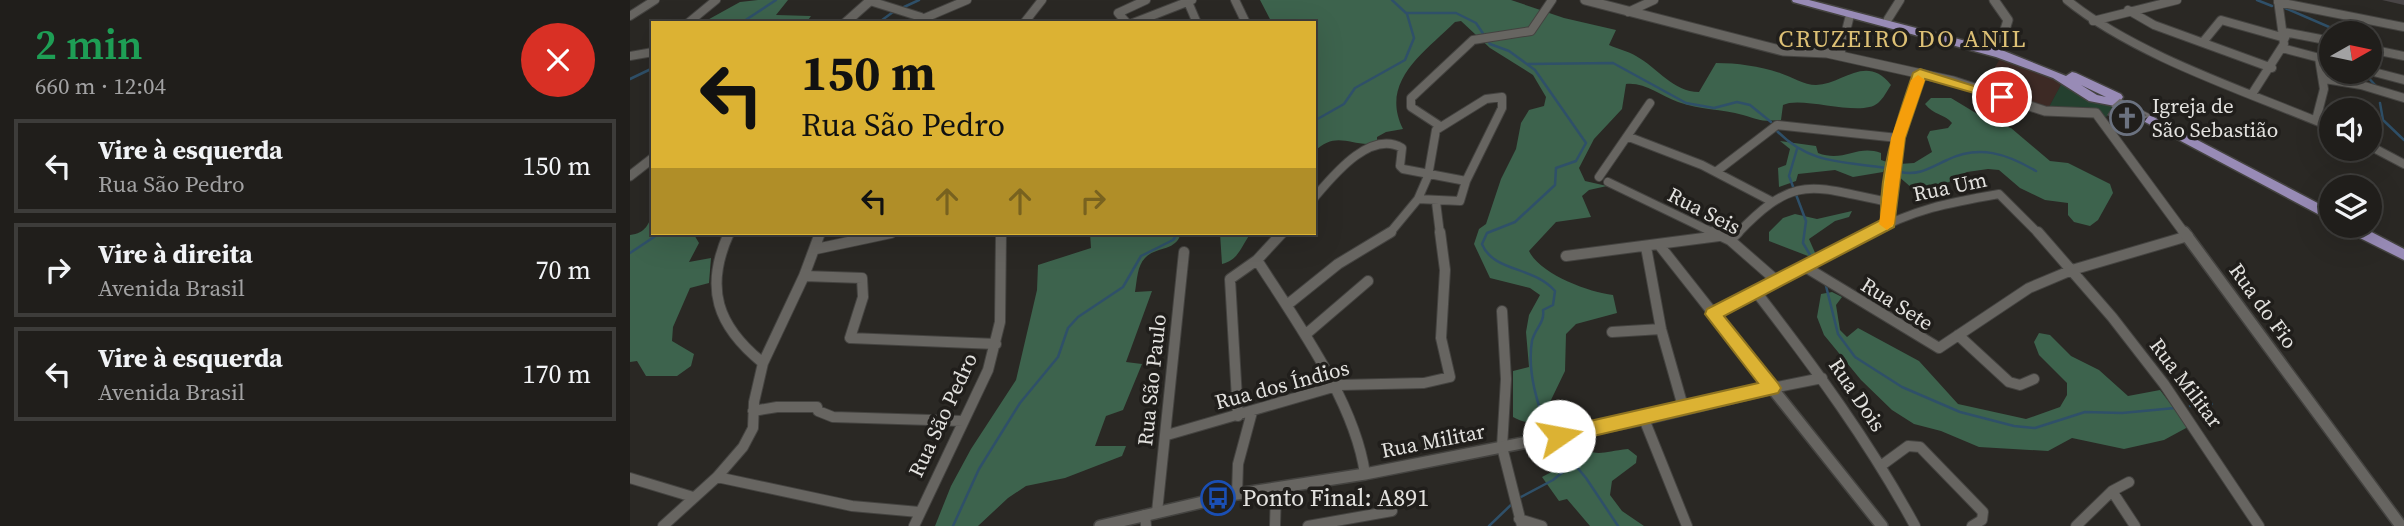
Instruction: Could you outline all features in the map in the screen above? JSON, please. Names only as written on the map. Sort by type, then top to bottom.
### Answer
[{"type":"main road","points":[[1797,0],[2000,54],[2057,75],[2096,97],[2122,105],[2319,210]]},
{"type":"main road","points":[[1809,0],[1998,49],[2319,204]]},
{"type":"main road","points":[[2372,238],[2404,255]]},
{"type":"main road","points":[[2382,238],[2404,249]]},
{"type":"street","points":[[630,16],[655,0]]},
{"type":"street","points":[[690,21],[716,0]]},
{"type":"street","points":[[916,21],[967,0]]},
{"type":"street","points":[[1026,21],[1042,0]]},
{"type":"street","points":[[1125,21],[1118,13],[1146,0]]},
{"type":"street","points":[[1235,0],[1245,21]]},
{"type":"street","points":[[1440,126],[1411,107],[1409,101],[1460,50],[1484,37],[1531,30],[1552,0]]},
{"type":"street","points":[[1585,0],[1783,51],[1840,55],[1920,73],[2045,111],[2096,97]]},
{"type":"street","points":[[1628,12],[1654,0]]},
{"type":"street","points":[[1888,19],[1900,0]]},
{"type":"street","points":[[1994,0],[2008,20],[1998,49]]},
{"type":"street","points":[[2067,0],[2093,21],[2252,94],[2319,121]]},
{"type":"street","points":[[2093,21],[2128,10],[2178,0]]},
{"type":"street","points":[[1148,20],[1190,1],[1196,21]]},
{"type":"street","points":[[2252,94],[2272,68],[2282,48],[2284,35],[2278,1],[2404,27]]},
{"type":"street","points":[[847,21],[865,3],[921,17]]},
{"type":"street","points":[[2128,10],[2154,25],[2272,68]]},
{"type":"street","points":[[1840,55],[1850,15]]},
{"type":"street","points":[[2203,41],[2221,20],[2284,35],[2319,39]]},
{"type":"street","points":[[632,56],[651,45]]},
{"type":"street","points":[[2282,48],[2319,58]]},
{"type":"street","points":[[2382,51],[2404,56]]},
{"type":"street","points":[[632,56],[651,52]]},
{"type":"street","points":[[1713,314],[1807,268],[1889,223],[1888,202],[1898,138],[1920,73]]},
{"type":"street","points":[[2382,74],[2404,80]]},
{"type":"street","points":[[2316,120],[2325,99],[2325,84]]},
{"type":"street","points":[[2355,84],[2404,98]]},
{"type":"street","points":[[1287,305],[1338,264],[1387,236],[1418,199],[1428,176],[1433,136],[1440,126],[1486,99],[1498,95],[1503,99],[1503,108],[1466,181],[1460,201],[1436,202],[1418,199]]},
{"type":"street","name":"Rua do Fio","points":[[2096,97],[2099,115],[2401,526]]},
{"type":"street","points":[[1599,177],[1650,103]]},
{"type":"street","points":[[1717,171],[1777,125],[1807,126],[1898,138]]},
{"type":"street","points":[[1629,137],[1667,148],[1717,171],[1771,201]]},
{"type":"street","points":[[1316,196],[1356,153],[1368,147],[1394,144],[1402,148],[1401,168],[1428,176],[1466,181]]},
{"type":"street","points":[[2382,152],[2404,164]]},
{"type":"street","points":[[630,172],[651,157]]},
{"type":"street","name":"Rua Seis","points":[[1608,181],[1730,240],[1778,282]]},
{"type":"street","points":[[1730,240],[1771,201],[1793,190],[1810,187],[1888,202]]},
{"type":"street","name":"Rua Um","points":[[1889,223],[1934,205],[1999,194],[2072,271]]},
{"type":"street","name":"Rua dos Índios","points":[[1167,435],[1333,387],[1377,382],[1424,383],[1450,377],[1441,338],[1445,270],[1436,202]]},
{"type":"street","points":[[728,235],[714,267],[714,288],[726,323],[741,346],[763,363]]},
{"type":"street","points":[[663,526],[717,477],[743,447],[752,428],[763,363],[816,249],[820,235]]},
{"type":"street","points":[[816,249],[882,235]]},
{"type":"street","name":"Rua São Pedro","points":[[914,526],[988,370],[996,344],[1000,322],[1001,235]]},
{"type":"street","points":[[1238,416],[1230,283],[1234,275],[1257,260],[1280,235]]},
{"type":"street","points":[[1566,256],[1660,246],[1720,236]]},
{"type":"street","points":[[2034,379],[2020,385],[2009,382],[1958,335],[2029,288],[2072,271],[2188,236]]},
{"type":"street","points":[[1660,246],[1882,526]]},
{"type":"street","points":[[1646,247],[1661,329],[1684,410]]},
{"type":"street","name":"Rua São Paulo","points":[[1149,518],[1167,435],[1184,252]]},
{"type":"street","points":[[1257,260],[1305,335],[1333,387],[1361,446],[1365,474]]},
{"type":"street","name":"Rua Sete","points":[[1807,268],[1933,348],[1942,348],[1958,335]]},
{"type":"street","name":"Rua Militar","points":[[2072,271],[2175,396],[2259,526]]},
{"type":"street","points":[[804,276],[862,278],[863,297],[850,338],[996,344]]},
{"type":"street","points":[[1305,335],[1368,281]]},
{"type":"street","name":"Rua Dois","points":[[1757,293],[1822,378],[1882,465],[1915,526]]},
{"type":"street","points":[[1503,311],[1506,379],[1502,447],[1519,518],[1542,526]]},
{"type":"street","points":[[1612,332],[1661,329]]},
{"type":"street","points":[[1772,388],[1822,378]]},
{"type":"street","name":"Rua Militar","points":[[1100,526],[1149,518],[1237,494],[1365,474],[1644,419],[1772,388]]},
{"type":"street","points":[[753,411],[777,407],[817,407],[818,411],[833,417],[962,421]]},
{"type":"street","points":[[1237,494],[1238,464],[1252,412]]},
{"type":"street","points":[[1644,419],[1687,526]]},
{"type":"street","points":[[1882,465],[1908,446],[1917,445],[1983,512],[1982,520],[1972,526]]},
{"type":"street","points":[[717,477],[852,506],[919,512]]},
{"type":"street","points":[[630,478],[693,497]]},
{"type":"street","points":[[2076,526],[2112,491],[2129,482]]},
{"type":"street","points":[[1276,489],[1276,526]]},
{"type":"street","points":[[2112,491],[2135,526]]},
{"type":"street","points":[[1308,526],[1392,511]]},
{"type":"shaded area","points":[[2001,57],[2063,81],[2049,107],[1984,86]]},
{"type":"green space","points":[[788,0],[776,15],[811,16],[807,21],[706,21],[740,2]]},
{"type":"green space","points":[[1260,0],[1511,0],[1564,18],[1616,30],[1609,45],[1636,56],[1673,84],[1690,91],[1699,92],[1716,63],[1764,68],[1812,85],[1826,84],[1863,71],[1872,72],[1882,76],[1891,85],[1880,101],[1870,107],[1845,108],[1792,103],[1783,105],[1781,120],[1769,121],[1686,105],[1646,87],[1626,84],[1622,109],[1594,139],[1579,168],[1585,181],[1607,186],[1589,190],[1582,196],[1591,217],[1556,222],[1529,251],[1543,267],[1566,281],[1613,295],[1617,313],[1576,324],[1566,334],[1565,371],[1551,400],[1548,419],[1526,422],[1513,417],[1513,371],[1529,367],[1526,332],[1529,315],[1540,295],[1530,288],[1490,278],[1474,244],[1479,229],[1486,224],[1501,179],[1516,149],[1521,123],[1529,110],[1544,106],[1546,97],[1533,75],[1490,48],[1461,21],[1455,22],[1419,56],[1401,82],[1397,96],[1397,112],[1403,129],[1386,132],[1377,137],[1377,143],[1337,140],[1316,150],[1316,21],[1271,21]]},
{"type":"green space","points":[[2063,81],[2089,102],[2117,106],[2106,117],[2088,107],[2049,107]]},
{"type":"green space","points":[[1931,98],[1951,98],[1989,121],[2011,128],[2050,161],[2068,163],[2110,184],[2113,193],[2098,220],[2090,226],[2074,222],[2068,215],[2068,203],[2045,200],[2020,188],[1999,170],[1967,172],[1938,188],[1913,189],[1897,175],[1899,164],[1914,163],[1932,152],[1927,137],[1930,131],[1948,128],[1952,123],[1925,104]]},
{"type":"green space","points":[[1780,141],[1816,146],[1818,153],[1827,156],[1872,151],[1881,153],[1881,160],[1887,162],[1883,172],[1853,177],[1835,170],[1798,174],[1796,181],[1779,187],[1778,168],[1786,165],[1790,149]]},
{"type":"green space","points":[[1852,211],[1849,217],[1835,221],[1809,239],[1816,255],[1808,256],[1769,241],[1769,232],[1783,218],[1795,214],[1817,219]]},
{"type":"green space","points":[[651,217],[651,235],[694,235],[699,243],[689,262],[711,258],[709,283],[690,288],[673,327],[672,341],[694,354],[691,366],[677,376],[646,376],[637,361],[630,362],[630,235],[640,232]]},
{"type":"green space","points":[[1090,235],[1180,235],[1175,243],[1145,258],[1139,269],[1135,292],[1152,291],[1126,362],[1142,364],[1123,410],[1106,416],[1095,446],[1126,446],[1122,456],[1065,478],[1026,486],[1008,498],[978,526],[935,526],[951,486],[971,449],[1016,380],[1037,290],[1038,265],[1091,248]]},
{"type":"green space","points":[[1220,235],[1250,235],[1236,256],[1222,264]]},
{"type":"green space","points":[[1832,292],[1842,297],[1836,305],[1840,330],[1847,337],[1858,328],[1919,361],[1958,404],[2026,419],[2060,407],[2067,395],[2067,383],[2039,355],[2034,342],[2039,333],[2050,335],[2071,356],[2099,370],[2128,396],[2160,390],[2188,427],[2164,440],[2124,449],[2072,438],[2048,451],[1979,447],[1941,431],[1914,424],[1892,410],[1861,380],[1824,335],[1817,317],[1821,294]]},
{"type":"green space","points":[[1570,441],[1592,452],[1628,449],[1637,456],[1636,463],[1612,481],[1610,495],[1622,511],[1644,526],[1590,526],[1567,499],[1559,501],[1542,477],[1559,468]]},
{"type":"building","points":[[2120,100],[2149,115],[2128,127],[2122,120],[2127,118],[2126,114],[2113,106]]},
{"type":"waterway","points":[[744,21],[776,0]]},
{"type":"waterway","points":[[904,7],[919,0]]},
{"type":"waterway","points":[[1392,0],[1406,13],[1456,13],[1476,23],[1490,44],[1509,51],[1535,70],[1586,143],[1576,161],[1556,168],[1555,185],[1515,222],[1487,233],[1482,244],[1495,260],[1536,277],[1555,291],[1553,305],[1543,310],[1543,318],[1535,332],[1531,352],[1534,388],[1550,433]]},
{"type":"waterway","points":[[2257,0],[2272,6]]},
{"type":"waterway","points":[[2285,8],[2319,23]]},
{"type":"waterway","points":[[881,21],[893,12]]},
{"type":"waterway","points":[[1316,120],[1344,104],[1355,88],[1405,60],[1414,38],[1407,14]]},
{"type":"waterway","points":[[1528,64],[1613,63],[1686,103],[1714,108],[1737,102],[1750,105],[1771,122]]},
{"type":"waterway","points":[[630,79],[651,69]]},
{"type":"waterway","points":[[2382,114],[2383,120],[2404,140]]},
{"type":"waterway","points":[[1777,131],[1802,150],[1815,156],[1886,168]]},
{"type":"waterway","points":[[1797,149],[1789,176],[1806,221],[1803,243],[1813,260]]},
{"type":"waterway","points":[[1900,172],[1919,172],[1959,155],[1982,152],[2004,156],[2036,171]]},
{"type":"waterway","points":[[630,253],[657,235]]},
{"type":"waterway","points":[[953,526],[979,469],[1020,403],[1058,357],[1068,328],[1078,317],[1123,287],[1141,256],[1173,240],[1177,235]]},
{"type":"waterway","points":[[1826,286],[1838,334],[1855,357],[1902,387],[1960,412],[2014,426],[2035,428],[2085,412],[2122,413],[2175,408]]},
{"type":"waterway","points":[[2190,406],[2212,404]]},
{"type":"waterway","points":[[1556,442],[1586,478],[1618,526]]},
{"type":"waterway","points":[[1519,498],[1553,480],[1573,464]]},
{"type":"waterway","points":[[1489,526],[1514,502]]},
{"type":"slow traffic","points":[[1887,224],[1898,138],[1918,80]]},
{"type":"place","name":"Igreja de São Sebastião","points":[[2127,118]]},
{"type":"place","name":"Ponto Final: A891","points":[[1218,498]]},
{"type":"district","name":"CRUZEIRO DO ANIL","points":[[1903,39]]},
{"type":"route","points":[[1559,436],[1684,410],[1772,388],[1713,314],[1807,268],[1889,223],[1888,202],[1898,138],[1920,73],[2002,97]]}]
